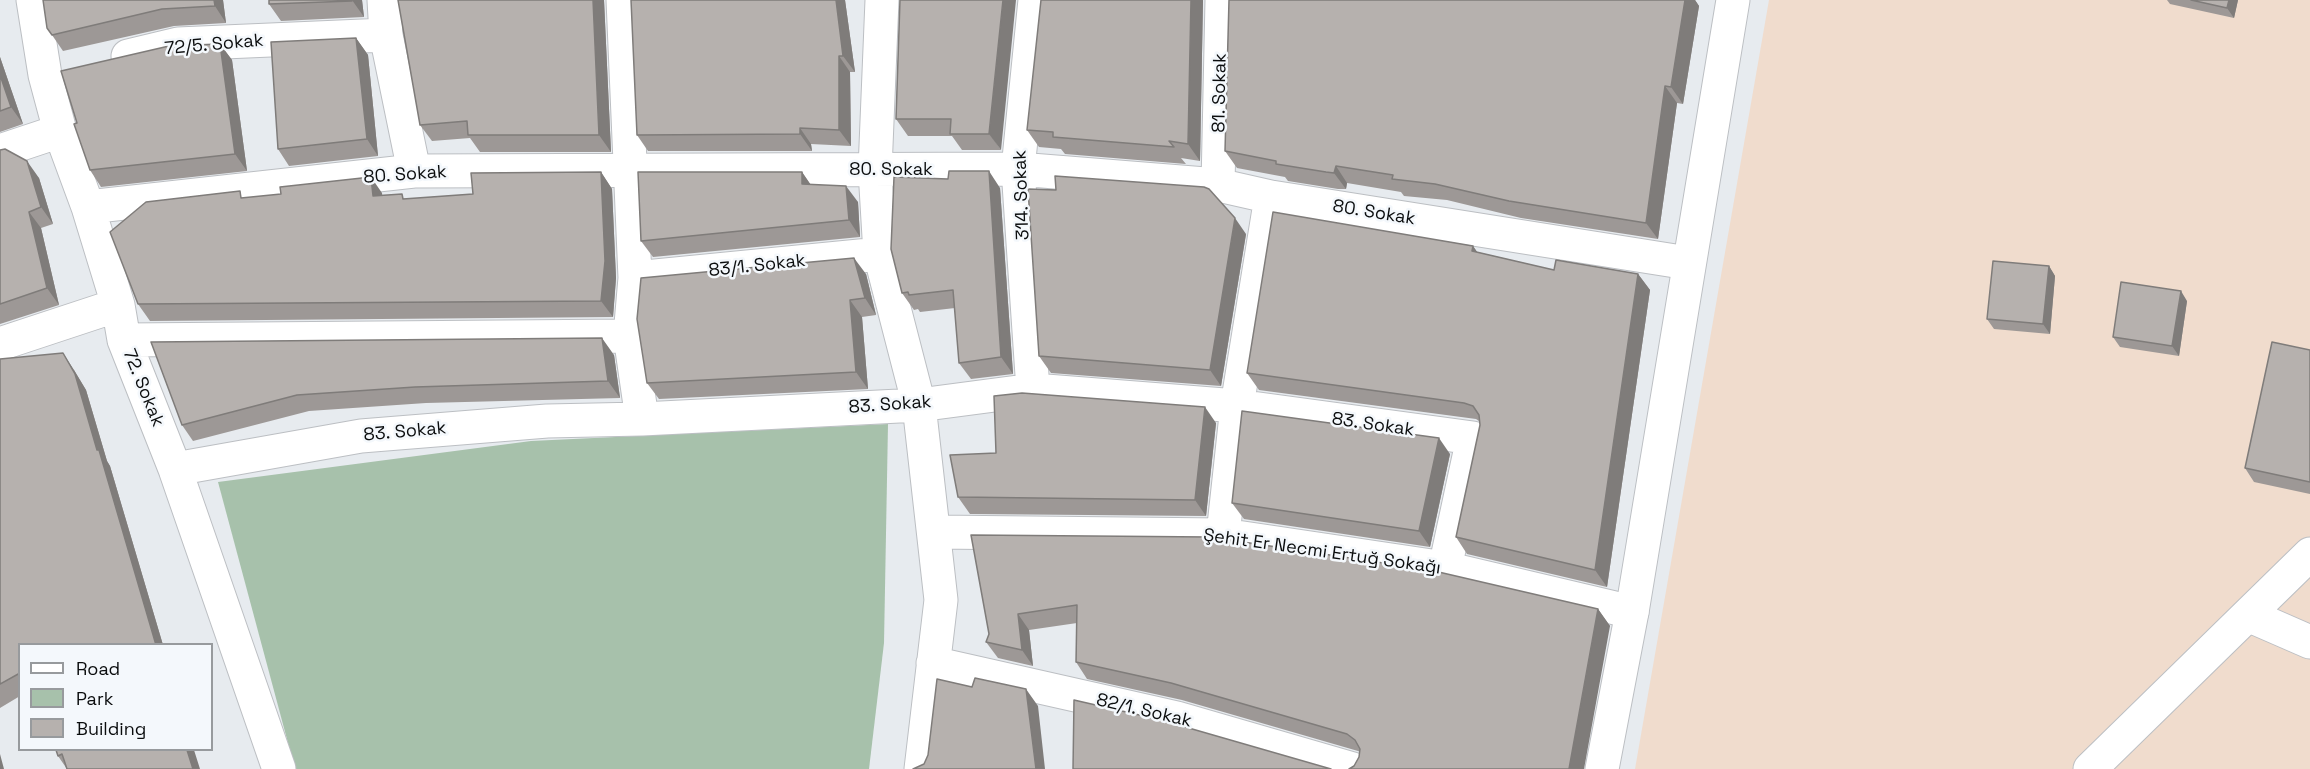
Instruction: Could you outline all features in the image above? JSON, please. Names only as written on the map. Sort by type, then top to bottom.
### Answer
[{"type":"street","name":"72. Sokak","points":[[33,0],[45,75],[60,131],[88,207],[118,305],[124,340],[175,469],[279,769]]},
{"type":"street","points":[[384,0],[386,35],[414,171]]},
{"type":"street","points":[[623,0],[635,278],[630,336],[642,419]]},
{"type":"street","points":[[882,0],[875,170],[880,254],[919,405],[941,600],[921,769]]},
{"type":"street","name":"314. Sokak","points":[[1033,390],[1018,169],[1035,0]]},
{"type":"street","name":"81. Sokak","points":[[1218,185],[1222,0]]},
{"type":"street","points":[[1602,769],[1632,612],[1733,0]]},
{"type":"street","name":"72/5. Sokak","points":[[45,75],[178,44],[386,35]]},
{"type":"street","points":[[0,151],[60,131]]},
{"type":"street","name":"80. Sokak","points":[[88,207],[414,171],[1018,169],[1218,185],[1271,196],[1688,263]]},
{"type":"street","points":[[1223,536],[1237,406],[1271,196]]},
{"type":"street","name":"83/1. Sokak","points":[[635,278],[880,254]]},
{"type":"street","points":[[0,344],[118,305]]},
{"type":"street","points":[[124,340],[630,336]]},
{"type":"street","name":"83. Sokak","points":[[175,469],[361,436],[547,421],[642,419],[919,405],[1033,390],[1237,406],[1473,438],[1444,568]]},
{"type":"street","name":"Şehit Er Necmi Ertuğ Sokağı","points":[[935,532],[1223,536],[1444,568],[1632,612]]},
{"type":"street","points":[[2090,769],[2310,554]]},
{"type":"street","points":[[2248,615],[2310,642]]},
{"type":"street","name":"82/1. Sokak","points":[[933,663],[1178,718],[1353,769]]},
{"type":"shaded area","points":[[1769,0],[2310,0],[2310,769],[1635,769]]},
{"type":"green space","points":[[888,424],[884,643],[869,769],[295,769],[218,482],[531,441]]},
{"type":"building","points":[[43,0],[214,0],[215,6],[162,9],[52,35],[47,28]]},
{"type":"building","points":[[269,0],[352,0],[352,1],[269,4]]},
{"type":"building","points":[[398,0],[593,0],[599,135],[468,135],[467,121],[420,125]]},
{"type":"building","points":[[631,0],[836,0],[843,56],[839,56],[839,130],[800,128],[800,134],[637,135]]},
{"type":"building","points":[[900,0],[1003,0],[989,134],[950,134],[951,119],[896,119]]},
{"type":"building","points":[[1041,0],[1191,0],[1188,144],[1169,141],[1174,147],[1053,137],[1053,132],[1027,130]]},
{"type":"building","points":[[1229,0],[1685,0],[1671,87],[1665,86],[1646,223],[1509,201],[1435,184],[1392,179],[1393,175],[1336,166],[1334,173],[1326,172],[1276,164],[1276,161],[1225,151]]},
{"type":"building","points":[[2191,0],[2229,0],[2227,8]]},
{"type":"building","points":[[356,38],[367,139],[278,149],[271,42]]},
{"type":"building","points":[[220,44],[235,154],[90,170],[74,124],[77,123],[61,71],[169,46]]},
{"type":"building","points":[[0,75],[11,107],[0,111]]},
{"type":"building","points":[[5,149],[27,161],[41,207],[29,212],[47,288],[0,304],[0,150]]},
{"type":"building","points":[[949,171],[989,171],[1001,357],[959,363],[953,290],[909,295],[908,292],[902,293],[891,249],[894,177],[948,179]]},
{"type":"building","points":[[601,172],[605,261],[601,301],[138,304],[110,232],[146,202],[240,191],[241,198],[281,194],[280,187],[371,177],[373,196],[402,194],[403,199],[473,194],[471,173]]},
{"type":"building","points":[[638,172],[802,172],[802,184],[846,186],[849,220],[641,241]]},
{"type":"building","points":[[1055,176],[1204,187],[1209,189],[1235,218],[1210,370],[1039,356],[1028,189],[1056,190]]},
{"type":"building","points":[[1273,212],[1473,246],[1472,251],[1554,270],[1556,260],[1638,274],[1595,570],[1456,537],[1480,425],[1479,415],[1473,406],[1247,373]]},
{"type":"building","points":[[854,258],[865,298],[850,300],[856,372],[647,383],[637,319],[641,278]]},
{"type":"building","points":[[1993,261],[2049,266],[2043,324],[1987,319]]},
{"type":"building","points":[[2121,282],[2181,291],[2172,346],[2113,337]]},
{"type":"building","points":[[602,338],[608,381],[415,387],[297,395],[182,425],[151,342]]},
{"type":"building","points":[[2272,342],[2310,350],[2310,482],[2245,468]]},
{"type":"building","points":[[63,353],[75,374],[155,643],[18,643],[18,674],[0,684],[0,359]]},
{"type":"building","points":[[1022,393],[1205,407],[1195,500],[958,497],[950,455],[996,453],[994,396]]},
{"type":"building","points":[[1242,411],[1439,438],[1419,531],[1232,503]]},
{"type":"building","points":[[971,535],[1210,537],[1430,570],[1598,609],[1569,769],[1349,769],[1354,766],[1359,757],[1360,749],[1355,740],[1347,734],[1171,683],[1076,662],[1077,605],[1018,614],[1022,650],[986,642],[989,634]]},
{"type":"building","points":[[975,678],[1026,689],[1036,769],[913,769],[924,764],[928,755],[937,679],[972,687]]},
{"type":"building","points":[[1074,700],[1161,720],[1331,769],[1073,769]]},
{"type":"building","points":[[56,751],[187,751],[193,769],[67,769],[62,754],[58,756]]}]
